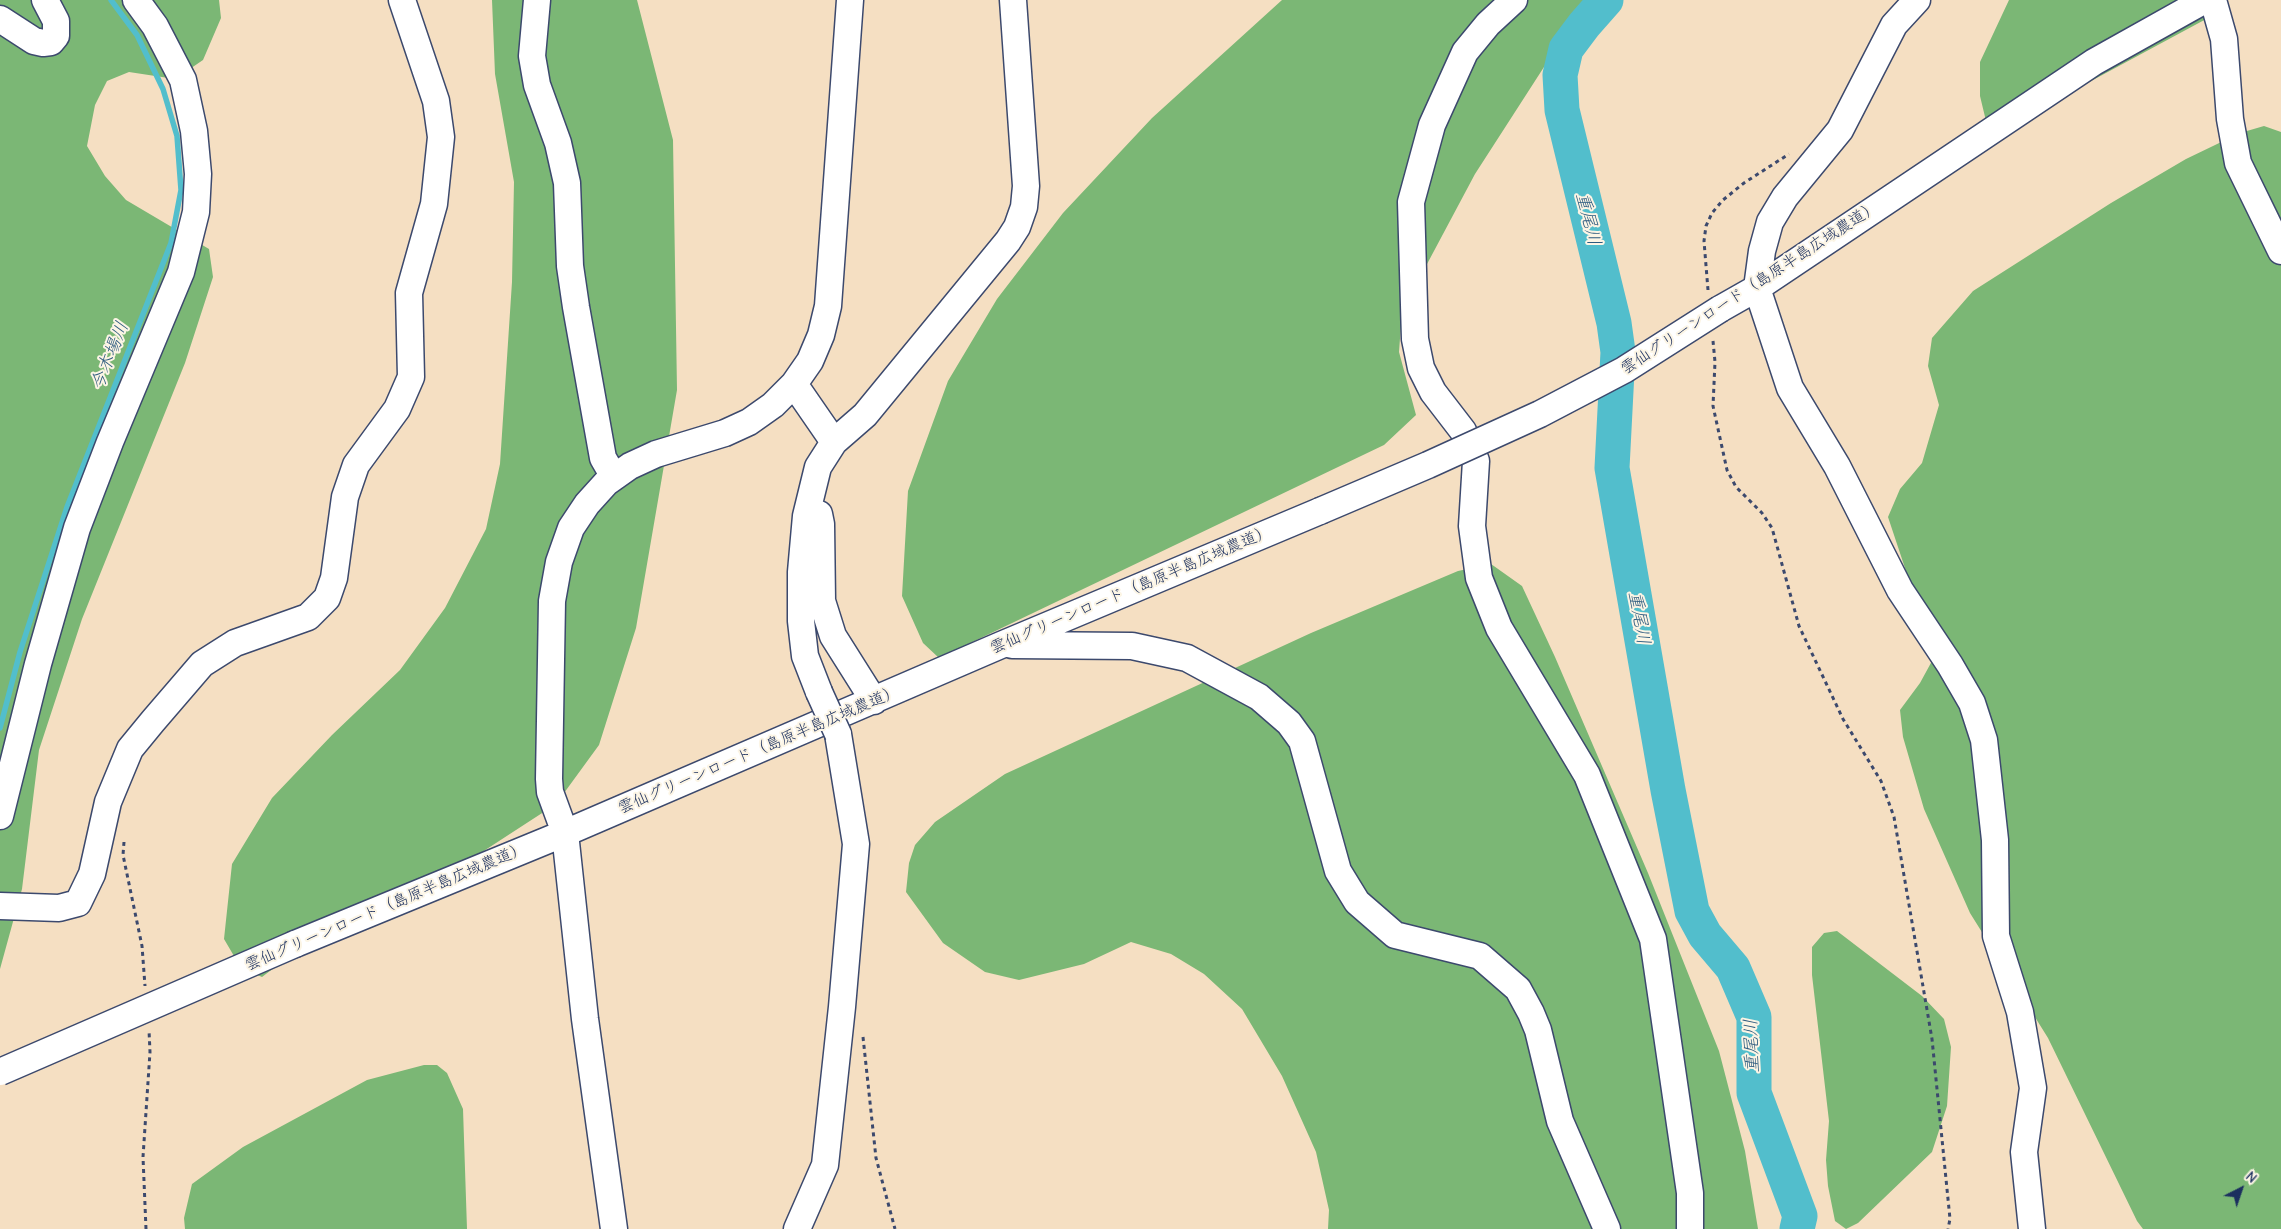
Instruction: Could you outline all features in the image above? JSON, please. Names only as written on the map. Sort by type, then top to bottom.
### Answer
[{"type":"street","points":[[0,19],[34,41],[42,43],[51,42],[56,36],[56,21],[45,0]]},
{"type":"street","points":[[0,816],[38,664],[77,528],[113,433],[181,272],[196,212],[198,174],[194,131],[183,80],[155,26],[136,0]]},
{"type":"street","points":[[0,906],[59,908],[78,903],[92,874],[108,802],[130,749],[202,664],[235,643],[308,617],[327,598],[334,578],[344,497],[356,465],[397,409],[411,377],[409,294],[434,204],[441,137],[436,101],[402,0]]},
{"type":"street","points":[[537,0],[532,56],[537,85],[558,143],[567,183],[570,266],[576,307],[603,458],[614,477]]},
{"type":"street","points":[[614,1229],[585,1019],[564,833],[550,792],[552,602],[559,562],[571,528],[587,504],[614,477],[630,466],[656,454],[725,433],[749,422],[773,405],[794,384],[810,360],[821,335],[828,306],[850,0]]},
{"type":"street","points":[[797,1229],[825,1165],[842,1007],[856,844],[838,734],[804,656],[801,621],[801,572],[806,516],[818,467],[834,442],[865,416],[1008,242],[1017,227],[1024,207],[1026,186],[1013,0]]},
{"type":"street","points":[[1514,0],[1488,24],[1465,52],[1432,125],[1411,202],[1415,339],[1421,368],[1433,392],[1464,431],[1476,460],[1472,526],[1479,578],[1496,620],[1587,775],[1653,939],[1690,1194],[1690,1229]]},
{"type":"street","points":[[1916,0],[1894,25],[1840,130],[1785,197],[1770,222],[1762,251],[1757,288],[1790,388],[1837,466],[1900,590],[1950,665],[1972,703],[1984,740],[1995,840],[1996,936],[2020,1012],[2033,1088],[2024,1152],[2032,1229]]},
{"type":"street","name":"雲仙グリーンロード（島原半島広域農道）","points":[[0,1072],[295,944],[874,702],[1002,645],[1428,465],[1540,414],[1624,370],[1714,303],[1757,288],[2094,62],[2206,0]]},
{"type":"street","points":[[2213,0],[2224,39],[2230,119],[2238,163],[2281,251]]},
{"type":"street","points":[[794,384],[834,442]]},
{"type":"street","points":[[811,492],[817,504],[821,524],[822,601],[834,636],[874,702]]},
{"type":"street","points":[[1002,645],[1132,646],[1187,658],[1259,697],[1289,723],[1302,741],[1338,871],[1357,902],[1395,935],[1480,956],[1518,989],[1538,1030],[1560,1121],[1607,1229]]},
{"type":"path","points":[[1714,303],[1704,241],[1706,226],[1712,213],[1723,200],[1744,183],[1797,150]]},
{"type":"path","points":[[1712,334],[1715,362],[1712,406],[1727,470],[1736,487],[1762,513],[1772,528],[1800,626],[1843,719],[1881,781],[1894,817],[1932,1040],[1950,1219],[1948,1229]]},
{"type":"path","points":[[862,1031],[876,1158],[895,1229]]},
{"type":"green space","points":[[0,0],[219,0],[221,18],[203,60],[175,79],[129,72],[107,81],[95,105],[87,146],[105,176],[126,200],[209,249],[213,277],[185,363],[82,619],[39,750],[22,889],[0,969]]},
{"type":"green space","points":[[492,0],[637,0],[673,140],[677,390],[636,628],[599,745],[556,804],[396,908],[291,955],[262,977],[241,968],[224,939],[232,864],[272,798],[332,735],[400,670],[445,608],[486,529],[500,464],[512,282],[514,182],[495,74]]},
{"type":"green space","points":[[1282,0],[1593,0],[1564,36],[1475,174],[1402,311],[1399,352],[1416,415],[1384,445],[939,658],[923,643],[902,596],[908,491],[948,381],[997,299],[1063,213],[1152,118]]},
{"type":"green space","points":[[2009,0],[2226,0],[2208,18],[2015,122],[1986,121],[1980,96],[1980,62]]},
{"type":"green space","points":[[2264,126],[2281,132],[2281,1229],[2143,1229],[2137,1221],[2048,1038],[1970,913],[1924,809],[1903,737],[1900,710],[1920,683],[1932,661],[1911,586],[1888,517],[1900,489],[1922,463],[1939,405],[1928,366],[1932,338],[1973,291],[2111,203],[2186,159],[2240,133]]},
{"type":"green space","points":[[1491,564],[1522,586],[1555,657],[1648,873],[1719,1051],[1745,1151],[1758,1229],[1328,1229],[1329,1210],[1316,1152],[1282,1076],[1242,1009],[1204,974],[1171,954],[1131,942],[1084,964],[1019,980],[985,972],[943,943],[906,892],[909,863],[915,845],[935,822],[1005,774],[1311,633],[1458,571]]},
{"type":"green space","points":[[1837,931],[1922,996],[1944,1019],[1951,1047],[1947,1106],[1932,1152],[1858,1223],[1846,1229],[1835,1221],[1828,1186],[1826,1160],[1829,1121],[1812,975],[1812,947],[1824,933]]},
{"type":"green space","points":[[424,1065],[437,1065],[447,1073],[463,1109],[467,1229],[185,1229],[184,1218],[192,1184],[243,1147],[367,1080]]},
{"type":"waterway","name":"今木場川","points":[[0,728],[20,652],[67,507],[171,243],[181,190],[177,136],[163,89],[137,35],[111,0]]},
{"type":"waterway","name":"重尾川","points":[[1606,0],[1566,49],[1560,75],[1562,110],[1614,323],[1618,352],[1612,468],[1668,790],[1692,911],[1705,935],[1733,968],[1754,1017],[1754,1093],[1800,1216],[1797,1229]]}]
